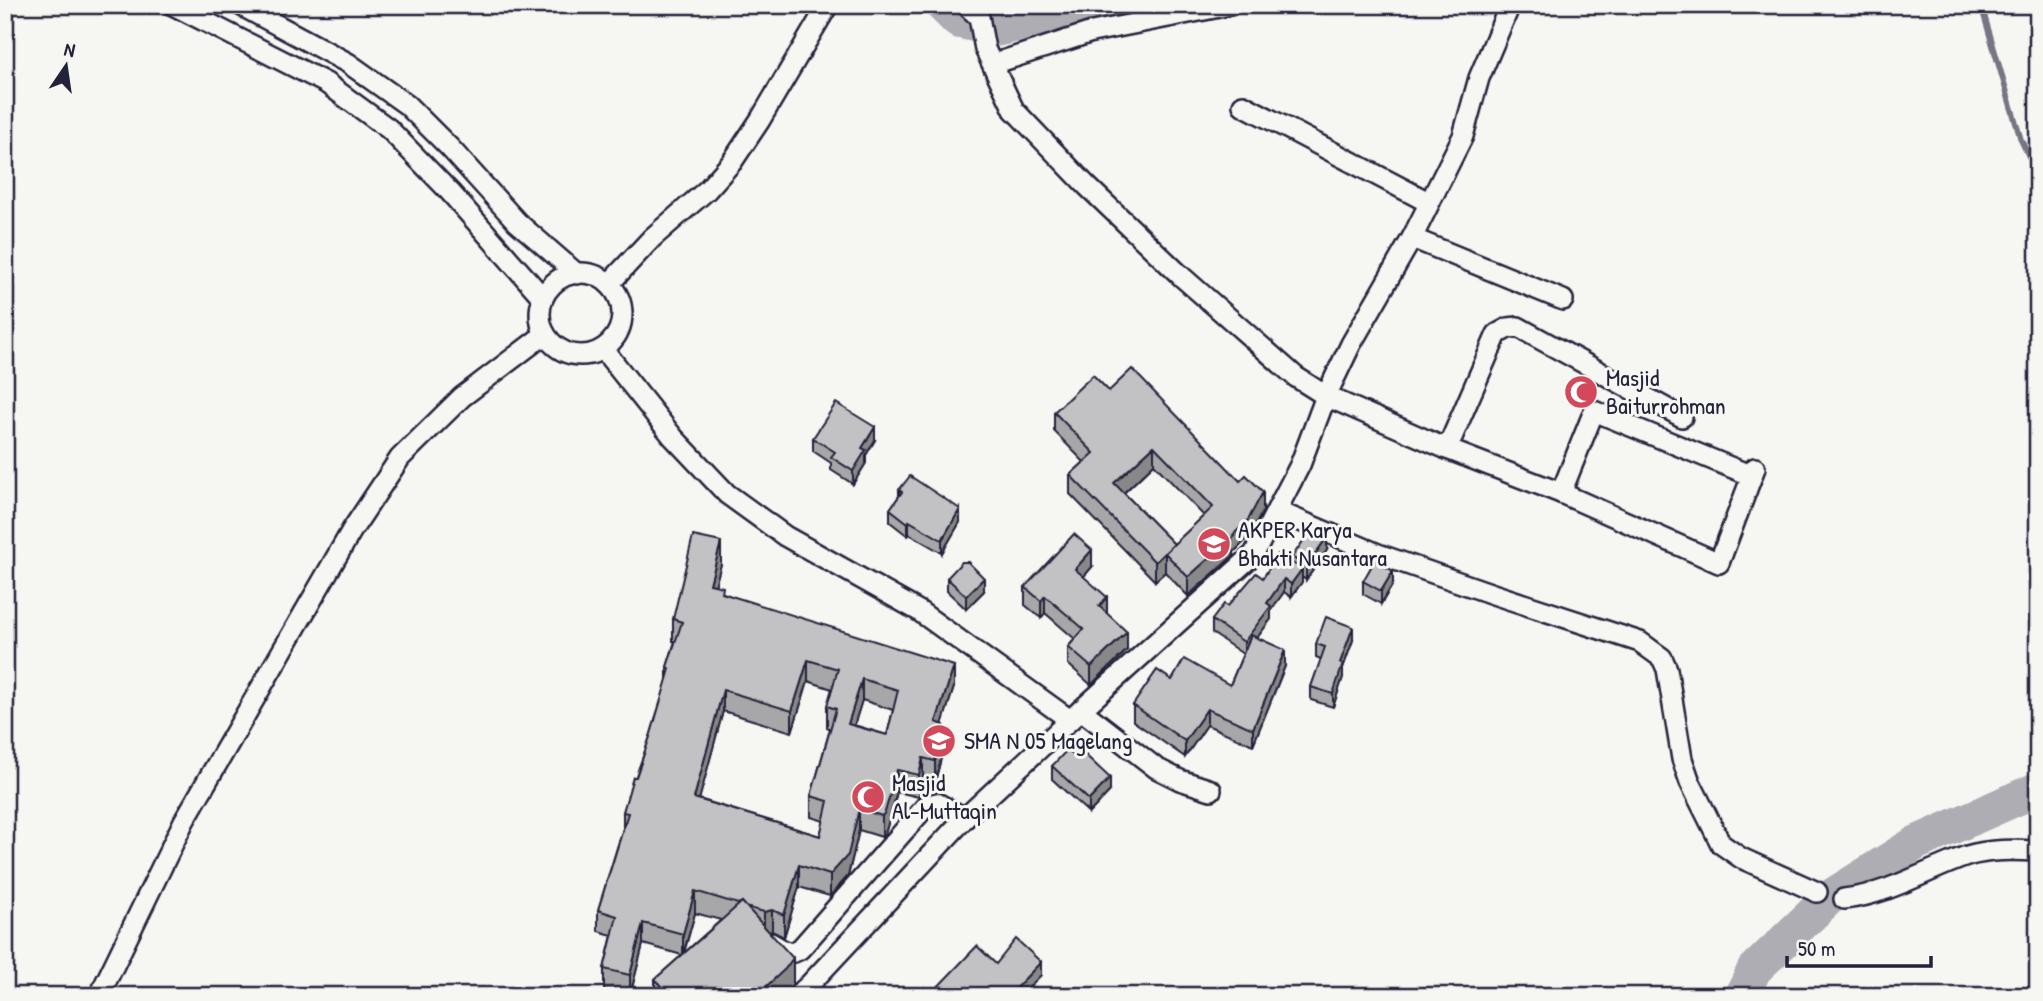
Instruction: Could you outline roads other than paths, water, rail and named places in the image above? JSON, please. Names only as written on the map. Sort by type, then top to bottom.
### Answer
[{"type":"street","points":[[173,5],[326,83],[380,121],[450,192],[543,298]]},
{"type":"street","points":[[240,5],[348,63],[407,105],[517,222],[577,274]]},
{"type":"street","points":[[609,284],[652,238],[707,190],[732,162],[828,5]]},
{"type":"street","points":[[989,57],[1093,32],[1230,5]]},
{"type":"street","points":[[797,996],[965,818],[1254,554],[1300,465],[1326,396],[1351,344],[1412,238],[1463,136],[1479,78],[1510,5]]},
{"type":"street","points":[[973,11],[989,57],[1014,110],[1087,186],[1199,292],[1296,377],[1326,396],[1447,449],[1561,493],[1719,564],[1754,472],[1594,411],[1561,493]]},
{"type":"street","points":[[1243,104],[1428,202]]},
{"type":"street","points":[[1412,238],[1563,300]]},
{"type":"street","points":[[577,274],[589,274],[609,284],[617,294],[622,318],[612,341],[603,349],[591,354],[565,352],[553,345],[545,334],[540,310],[543,298],[557,281],[577,274]]},
{"type":"street","points":[[1447,449],[1497,334],[1508,328],[1518,327],[1682,417]]},
{"type":"street","points":[[99,996],[190,810],[352,530],[400,458],[462,397],[545,334]]},
{"type":"street","points":[[603,349],[673,437],[727,494],[785,536],[919,611],[1156,768],[1180,780],[1211,790]]},
{"type":"street","points":[[1278,511],[1378,554],[1625,636],[1652,649],[1662,658],[1667,669],[1682,759],[1690,782],[1721,844],[1741,858],[1817,892]]},
{"type":"street","points":[[771,943],[787,953],[800,950],[926,806],[937,803],[965,818]]},
{"type":"street","points":[[1843,899],[1881,892],[1968,856],[2012,849],[2038,850]]},
{"type":"waterway","points":[[942,5],[958,21],[997,29],[1112,5]]},
{"type":"waterway","points":[[1981,5],[2021,140],[2038,175]]},
{"type":"waterway","points":[[1742,996],[1754,970],[1830,897],[1916,843],[2038,789]]},
{"type":"place","name":"Masjid Baiturrohman","points":[[1581,392]]},
{"type":"place","name":"AKPER Karya Bhakti Nusantara","points":[[1214,544]]},
{"type":"place","name":"SMA N 05 Magelang","points":[[939,741]]},
{"type":"place","name":"Masjid Al-Muttaqin","points":[[868,797]]}]
